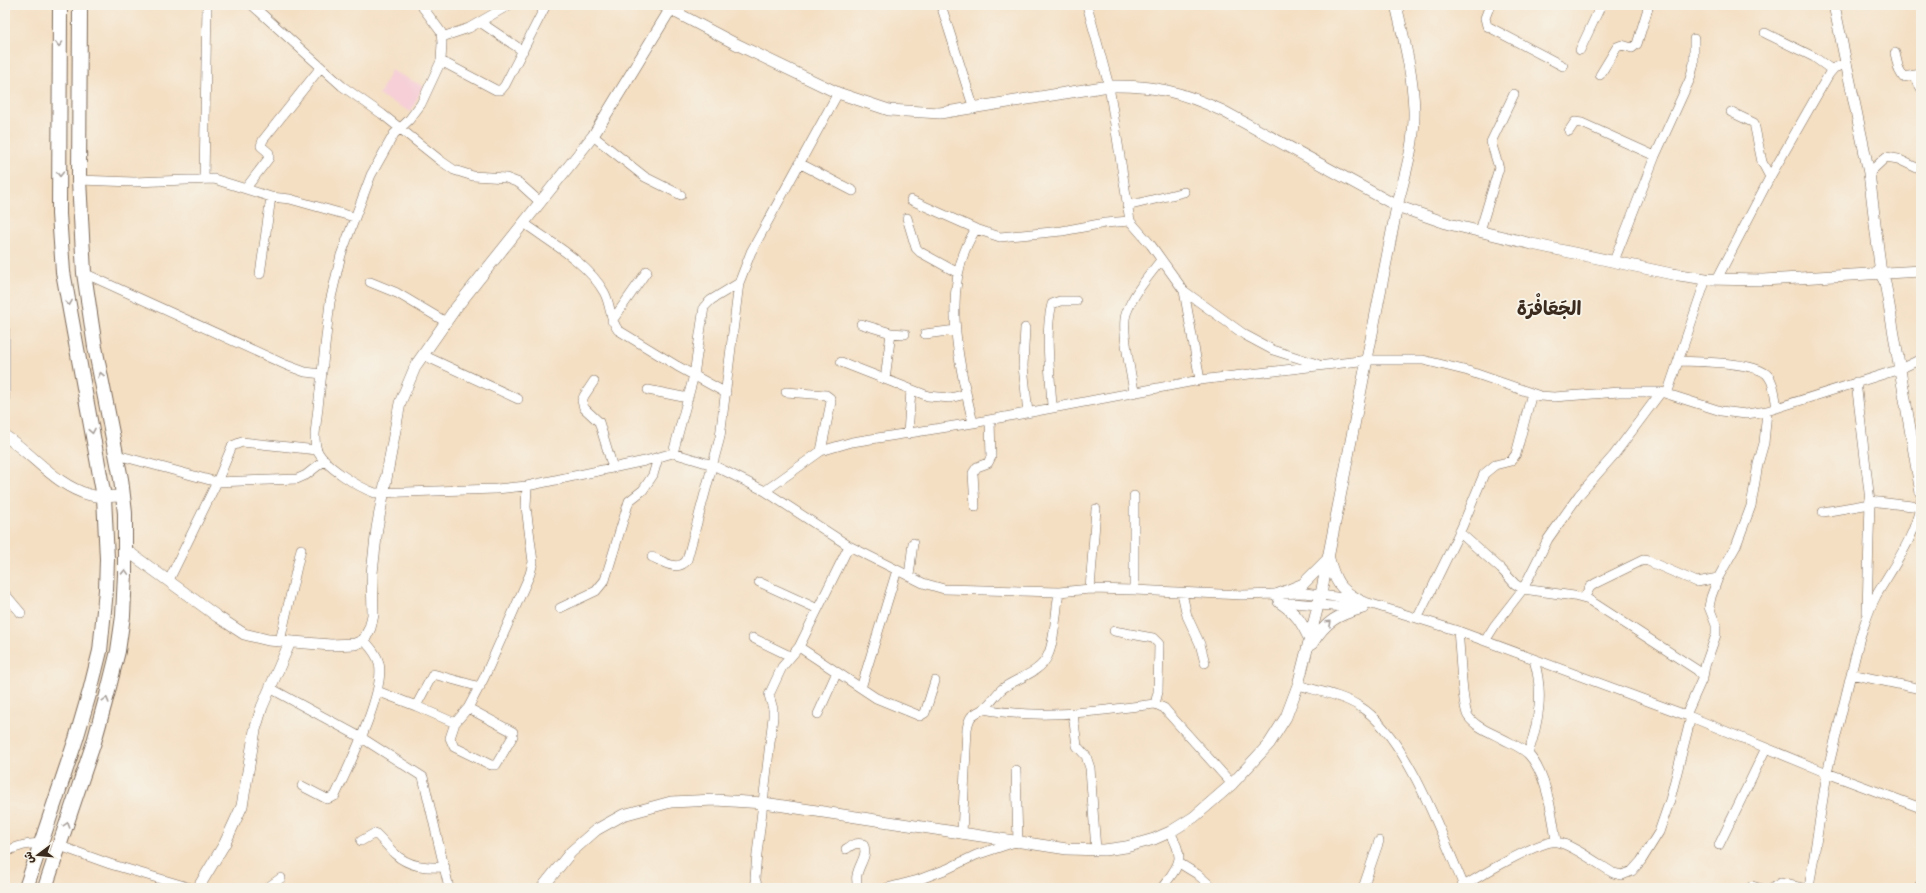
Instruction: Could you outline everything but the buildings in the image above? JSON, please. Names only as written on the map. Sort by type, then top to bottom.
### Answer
[{"type":"main road","points":[[26,888],[78,732],[100,650],[107,558],[104,497],[63,272],[59,214],[60,5]]},
{"type":"main road","points":[[45,888],[94,742],[118,651],[123,616],[126,550],[124,496],[95,347],[84,273],[79,180],[80,5]]},
{"type":"street","points":[[204,179],[207,5]]},
{"type":"street","points":[[252,5],[342,86],[382,114],[399,129],[454,170],[473,176],[506,178],[519,183],[540,202]]},
{"type":"street","points":[[421,5],[438,27],[442,37],[441,61],[421,104],[409,120],[386,144],[371,175],[341,255],[330,302],[314,434],[317,450],[325,460],[346,478],[363,489],[375,493],[384,493],[496,489],[527,486],[658,458],[673,453],[713,465],[765,491],[849,546],[923,583],[944,589],[1059,592],[1090,589],[1134,590],[1320,600],[1386,607],[1458,631],[1689,716],[1827,773],[1921,808]]},
{"type":"street","points":[[442,37],[464,30],[509,5]]},
{"type":"street","points":[[441,61],[499,90],[505,85],[546,5]]},
{"type":"street","points":[[941,5],[974,109]]},
{"type":"street","points":[[1087,5],[1109,86],[1130,222],[1151,245],[1184,291],[1245,335],[1273,350],[1319,365]]},
{"type":"street","points":[[544,888],[571,852],[596,830],[623,815],[671,802],[715,800],[764,803],[1016,843],[1067,849],[1096,850],[1126,847],[1154,839],[1170,832],[1194,817],[1232,784],[1269,744],[1286,717],[1298,685],[1320,600],[1327,557],[1368,360],[1397,206],[1408,163],[1414,110],[1405,46],[1396,5]]},
{"type":"street","points":[[1490,5],[1485,18],[1487,26],[1563,66]]},
{"type":"street","points":[[1580,50],[1601,5]]},
{"type":"street","points":[[1600,75],[1617,46],[1622,45],[1632,48],[1637,44],[1649,5]]},
{"type":"street","points":[[1834,5],[1838,33],[1847,62],[1869,173],[1876,219],[1880,228],[1884,276],[1921,493]]},
{"type":"street","points":[[126,550],[236,630],[252,636],[285,641],[355,644],[364,640],[370,628],[372,616],[372,573],[377,528],[400,403],[407,384],[423,355],[446,322],[593,136],[669,7],[734,43],[838,93],[889,110],[940,113],[974,109],[1109,86],[1138,86],[1169,90],[1194,98],[1223,111],[1397,206],[1448,224],[1672,274],[1711,279],[1763,280],[1884,276],[1921,271]]},
{"type":"street","points":[[480,22],[523,51]]},
{"type":"street","points":[[1765,33],[1814,57],[1832,70]]},
{"type":"street","points":[[1614,260],[1655,156],[1690,79],[1694,64],[1694,39]]},
{"type":"street","points":[[1895,53],[1899,70],[1903,77],[1917,75],[1921,88]]},
{"type":"street","points":[[1485,641],[1495,625],[1523,589],[1548,539],[1579,495],[1614,455],[1664,393],[1711,279],[1832,70],[1847,62]]},
{"type":"street","points":[[246,188],[269,158],[269,153],[261,146],[263,140],[321,67]]},
{"type":"street","points":[[652,557],[678,567],[684,565],[688,560],[720,437],[739,283],[751,252],[798,163],[838,93]]},
{"type":"street","points":[[1480,231],[1499,168],[1491,142],[1514,94]]},
{"type":"street","points":[[1731,112],[1754,123],[1762,162],[1770,177]]},
{"type":"street","points":[[1569,131],[1575,122],[1582,123],[1655,156]]},
{"type":"street","points":[[593,136],[645,177],[681,195]]},
{"type":"street","points":[[1869,173],[1886,157],[1898,159],[1921,170]]},
{"type":"street","points":[[798,163],[853,191]]},
{"type":"street","points":[[79,180],[134,182],[214,179],[271,197],[290,199],[354,217]]},
{"type":"street","points":[[1128,206],[1184,192]]},
{"type":"street","points":[[260,274],[271,197]]},
{"type":"street","points":[[910,200],[976,229],[1000,237],[1062,231],[1104,223],[1130,222]]},
{"type":"street","points":[[907,218],[916,248],[920,252],[958,273]]},
{"type":"street","points":[[524,223],[572,258],[590,274],[605,292],[612,321],[618,330],[629,338],[726,393]]},
{"type":"street","points":[[973,423],[961,372],[954,313],[958,273],[964,252],[976,229]]},
{"type":"street","points":[[1134,391],[1125,330],[1125,316],[1132,299],[1161,260]]},
{"type":"street","points":[[612,321],[647,271]]},
{"type":"street","points":[[84,273],[286,365],[305,372],[322,374]]},
{"type":"street","points":[[370,282],[397,293],[446,322]]},
{"type":"street","points":[[673,453],[694,375],[704,307],[711,300],[739,283]]},
{"type":"street","points":[[1184,291],[1200,380]]},
{"type":"street","points":[[1052,408],[1048,325],[1050,311],[1052,304],[1076,301]]},
{"type":"street","points":[[861,324],[891,333],[905,334]]},
{"type":"street","points":[[1025,328],[1023,366],[1028,413]]},
{"type":"street","points":[[925,334],[956,330]]},
{"type":"street","points":[[5,331],[5,420]]},
{"type":"street","points":[[884,379],[891,333]]},
{"type":"street","points":[[423,355],[518,399]]},
{"type":"street","points":[[765,491],[820,451],[852,442],[990,420],[1134,391],[1200,380],[1319,365],[1368,360],[1423,360],[1468,371],[1532,393],[1554,397],[1619,392],[1664,393],[1721,411],[1746,414],[1777,408],[1900,369],[1921,359]]},
{"type":"street","points":[[841,362],[928,396],[950,398],[966,394]]},
{"type":"street","points":[[1678,362],[1732,364],[1752,367],[1765,373],[1772,382],[1777,408]]},
{"type":"street","points":[[594,381],[582,401],[584,408],[599,422],[613,468]]},
{"type":"street","points":[[1856,382],[1870,502],[1867,616]]},
{"type":"street","points":[[648,390],[688,398]]},
{"type":"street","points":[[908,434],[911,390]]},
{"type":"street","points":[[786,392],[826,395],[830,398],[831,402],[820,451]]},
{"type":"street","points":[[1418,618],[1459,532],[1484,474],[1495,465],[1511,460],[1516,454],[1532,393]]},
{"type":"street","points":[[1298,685],[1325,693],[1359,706],[1380,722],[1401,751],[1463,887],[1517,856],[1549,842],[1556,841],[1564,844],[1613,873],[1622,875],[1632,871],[1641,861],[1659,832],[1670,800],[1689,716],[1703,677],[1705,666],[1717,630],[1709,607],[1718,578],[1736,546],[1751,506],[1758,464],[1764,443],[1767,411]]},
{"type":"street","points":[[975,507],[973,473],[977,467],[988,463],[991,457],[990,420]]},
{"type":"street","points":[[7,441],[75,489],[90,496],[124,496]]},
{"type":"street","points":[[169,580],[217,482],[232,446],[236,443],[242,442],[317,450]]},
{"type":"street","points":[[117,454],[217,482],[297,479],[306,475],[325,460]]},
{"type":"street","points":[[560,608],[596,591],[605,580],[629,501],[647,484],[653,475],[658,458]]},
{"type":"street","points":[[468,708],[513,732],[513,736],[496,765],[491,765],[454,747],[450,738],[455,723],[468,708],[480,687],[530,574],[533,562],[526,507],[527,486]]},
{"type":"street","points":[[1134,496],[1134,590]]},
{"type":"street","points":[[1809,888],[1827,773],[1867,616],[1914,532],[1921,504],[1870,502],[1823,512]]},
{"type":"street","points":[[1090,589],[1096,509]]},
{"type":"street","points":[[1459,532],[1502,569],[1515,584],[1523,589],[1584,598],[1697,670],[1703,677]]},
{"type":"street","points":[[909,576],[914,543]]},
{"type":"street","points":[[758,888],[755,878],[773,717],[773,709],[769,695],[782,667],[799,647],[849,546]]},
{"type":"street","points":[[198,888],[225,843],[242,806],[255,730],[285,641],[301,549]]},
{"type":"street","points":[[1278,598],[1303,584],[1327,557]]},
{"type":"street","points":[[1327,557],[1338,585],[1361,604]]},
{"type":"street","points":[[1584,598],[1590,587],[1596,583],[1642,560],[1655,564],[1693,581],[1706,581],[1718,578]]},
{"type":"street","points":[[861,688],[897,570]]},
{"type":"street","points":[[759,582],[818,609]]},
{"type":"street","points":[[962,834],[967,729],[970,718],[975,712],[984,709],[1002,690],[1039,667],[1045,661],[1051,647],[1059,592]]},
{"type":"street","points":[[1182,592],[1187,616],[1200,644],[1205,663]]},
{"type":"street","points":[[5,594],[21,614]]},
{"type":"street","points":[[1278,598],[1299,618],[1310,640]]},
{"type":"street","points":[[1306,653],[1319,632],[1334,618],[1361,604]]},
{"type":"street","points":[[1114,631],[1152,638],[1159,644],[1158,692],[1155,704]]},
{"type":"street","points":[[1458,631],[1464,703],[1468,716],[1492,734],[1528,754],[1539,770],[1553,822],[1556,841]]},
{"type":"street","points":[[753,638],[790,656]]},
{"type":"street","points":[[302,786],[327,800],[335,796],[362,738],[377,691],[380,675],[376,655],[364,640]]},
{"type":"street","points":[[799,647],[876,698],[920,716],[925,713],[935,681]]},
{"type":"street","points":[[1528,754],[1536,732],[1541,697],[1534,660]]},
{"type":"street","points":[[818,714],[837,672]]},
{"type":"street","points":[[416,706],[433,674],[480,687]]},
{"type":"street","points":[[1851,674],[1921,689]]},
{"type":"street","points":[[270,688],[362,738],[423,777],[449,888]]},
{"type":"street","points":[[377,691],[455,723]]},
{"type":"street","points":[[984,709],[1004,713],[1073,714],[1155,704],[1164,708],[1232,784]]},
{"type":"street","points":[[1073,714],[1077,746],[1086,756],[1090,768],[1096,850]]},
{"type":"street","points":[[1719,845],[1766,748]]},
{"type":"street","points":[[1016,770],[1016,843]]},
{"type":"street","points":[[1162,888],[1179,863],[1179,852],[1170,832]]},
{"type":"street","points":[[361,841],[374,834],[395,854],[408,863],[430,868],[445,867]]},
{"type":"street","points":[[1363,888],[1379,841]]},
{"type":"street","points":[[5,853],[9,847],[42,843]]},
{"type":"street","points":[[846,849],[853,843],[863,844],[866,848],[864,858],[856,877],[858,888]]},
{"type":"street","points":[[886,888],[918,880],[947,869],[976,855],[1016,843]]},
{"type":"street","points":[[60,846],[110,864],[191,888]]},
{"type":"street","points":[[1179,863],[1197,874],[1213,888]]},
{"type":"street","points":[[267,888],[280,878]]},
{"type":"street","points":[[1773,888],[1780,883],[1802,888]]},
{"type":"street","points":[[1919,888],[1921,884]]},
{"type":"shaded area","points":[[391,70],[423,86],[411,112],[379,95]]},
{"type":"district","name":"الجَعَافْرَة","points":[[1549,308]]}]
